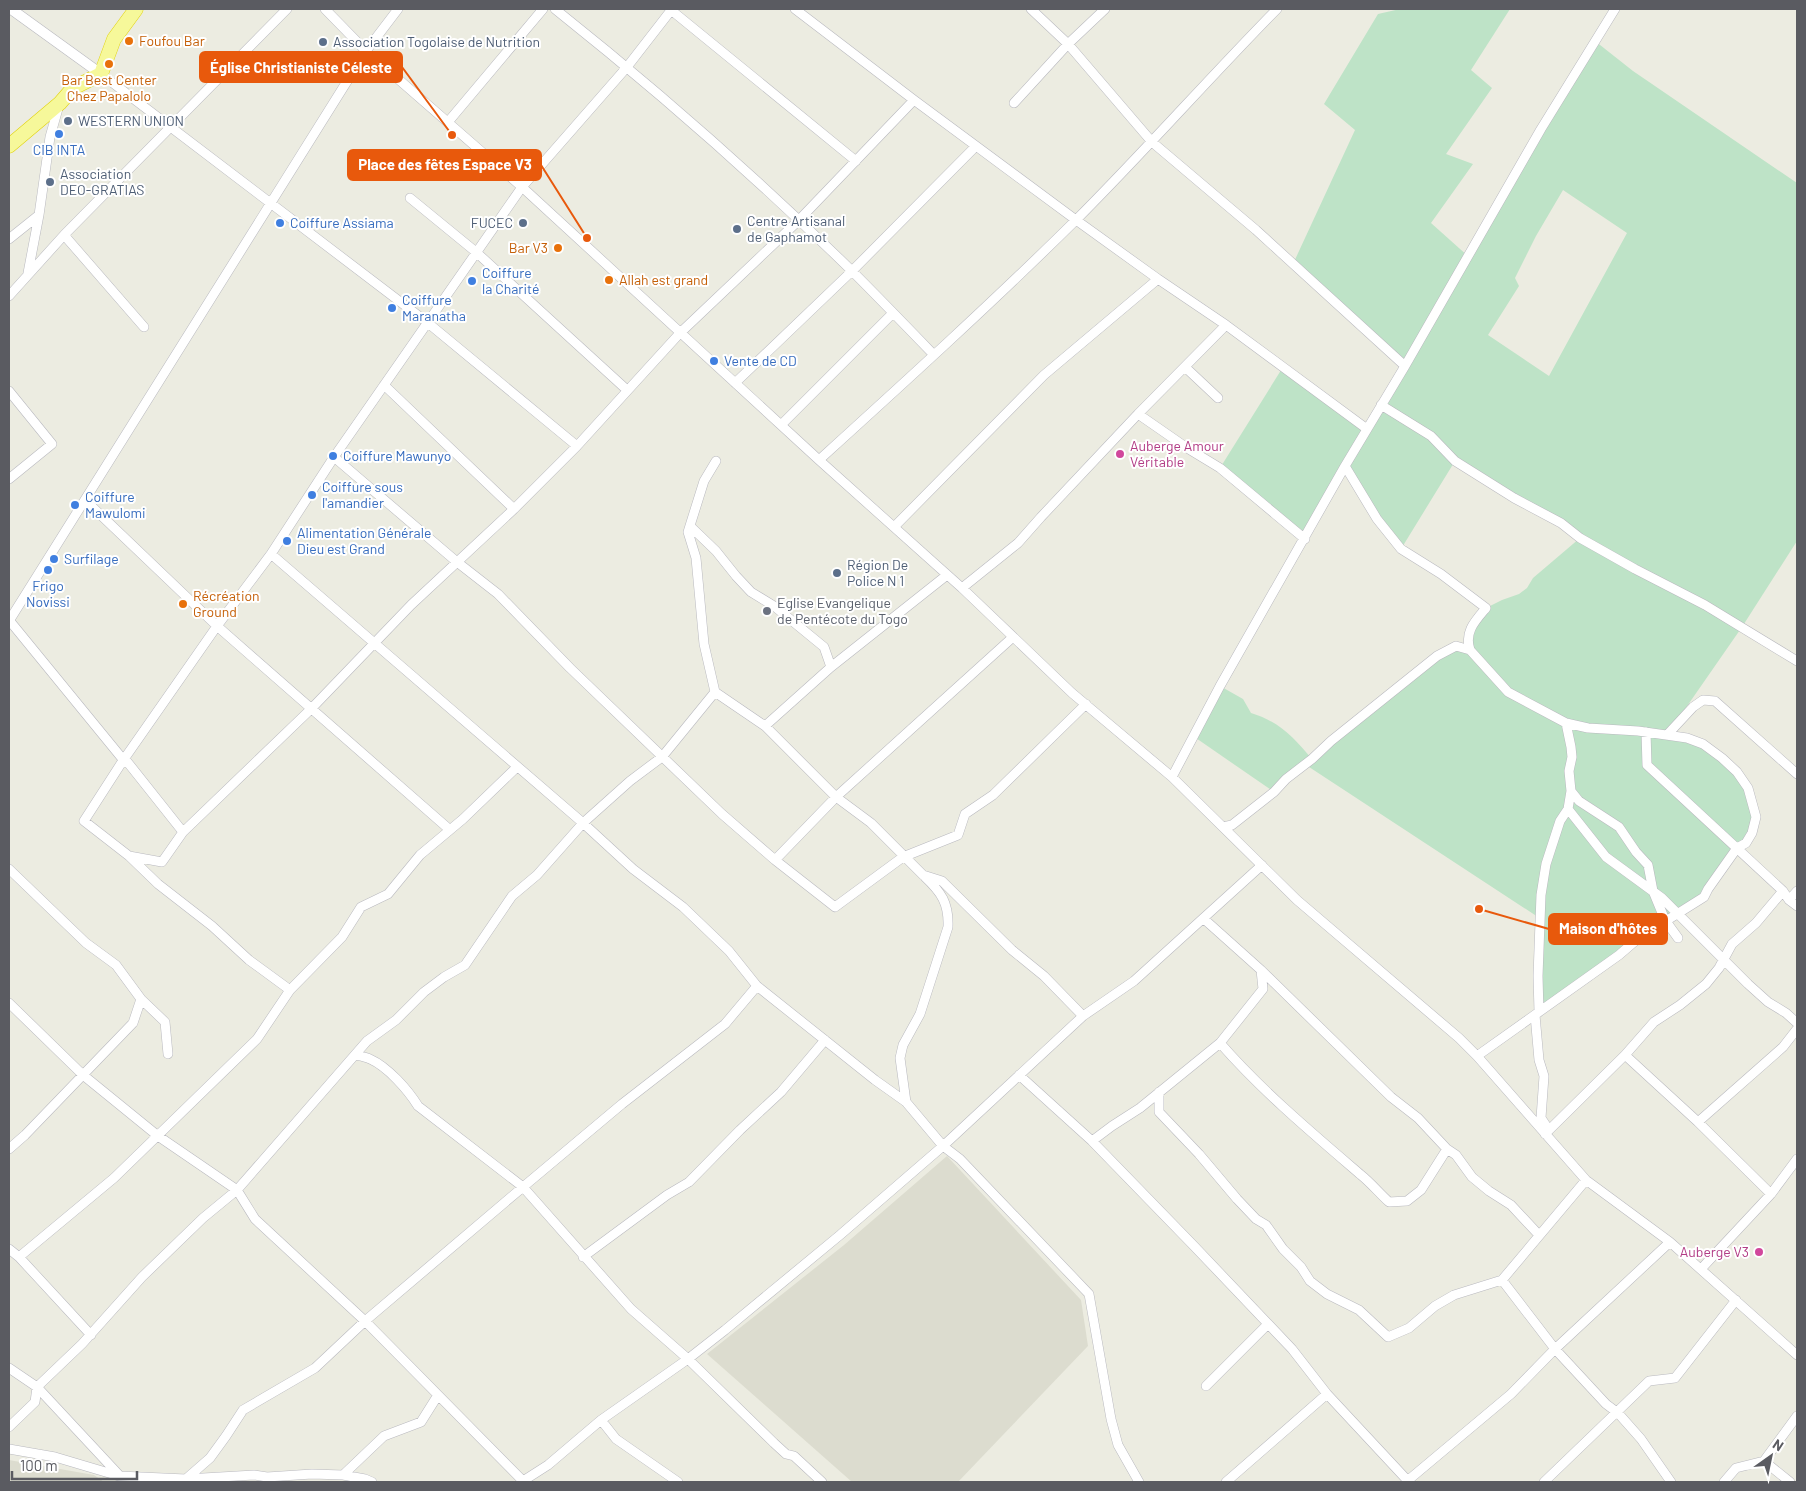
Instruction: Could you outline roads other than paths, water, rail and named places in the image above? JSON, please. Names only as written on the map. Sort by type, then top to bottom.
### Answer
[{"type":"highway","points":[[9,146],[60,103],[73,88],[101,74],[114,39],[136,9]]},
{"type":"street","points":[[11,9],[101,74],[428,323],[577,446]]},
{"type":"street","points":[[9,296],[64,235],[287,9]]},
{"type":"street","points":[[325,9],[366,51],[522,187],[780,425],[962,588],[1086,704],[1172,777],[1297,900],[1459,1038],[1547,1132],[1586,1180],[1670,1242],[1797,1355]]},
{"type":"street","points":[[183,832],[125,759],[121,757],[9,621],[366,51],[398,9]]},
{"type":"street","points":[[448,122],[543,9]]},
{"type":"street","points":[[554,9],[627,67],[710,138],[852,271],[934,355]]},
{"type":"street","points":[[290,990],[249,960],[212,926],[158,884],[129,856],[84,821],[125,759],[217,626],[271,554],[334,457],[522,187],[627,67],[671,9],[856,161]]},
{"type":"street","points":[[796,9],[914,100],[1076,220],[1226,325],[1367,429]]},
{"type":"street","points":[[1031,9],[1068,44],[1152,142],[1256,230],[1406,366]]},
{"type":"street","points":[[1014,103],[1068,44],[1105,9]]},
{"type":"street","points":[[819,460],[934,355],[1076,220],[1277,9]]},
{"type":"street","points":[[1172,777],[1220,686],[1345,466],[1406,366],[1541,130],[1615,9]]},
{"type":"street","points":[[129,856],[162,862],[183,832],[311,709],[411,606],[514,509],[577,446],[680,332],[798,221],[914,100]]},
{"type":"street","points":[[28,275],[50,137],[60,103]]},
{"type":"street","points":[[735,383],[852,271],[976,146]]},
{"type":"street","points":[[410,198],[476,252],[627,390]]},
{"type":"street","points":[[9,239],[39,215]]},
{"type":"street","points":[[64,235],[144,327]]},
{"type":"street","points":[[894,527],[1044,375],[1158,279]]},
{"type":"street","points":[[780,425],[893,313]]},
{"type":"street","points":[[962,588],[1018,543],[1138,414],[1226,325]]},
{"type":"street","points":[[1184,367],[1218,398]]},
{"type":"street","points":[[384,385],[514,509]]},
{"type":"street","points":[[9,391],[52,444],[9,479]]},
{"type":"street","points":[[1381,405],[1431,436],[1455,461],[1480,477],[1561,523],[1580,538],[1634,569],[1706,604],[1797,662]]},
{"type":"street","points":[[1138,414],[1186,448],[1220,468],[1305,538]]},
{"type":"street","points":[[334,457],[457,562],[498,594],[570,668],[722,814],[775,860],[835,907],[903,856],[958,834],[965,814],[993,795],[1086,704]]},
{"type":"street","points":[[716,461],[704,482],[688,532],[696,558],[704,644],[715,692],[765,726],[836,797],[871,823],[939,890],[949,912],[948,927],[920,1014],[903,1045],[900,1058],[906,1102]]},
{"type":"street","points":[[1345,466],[1377,519],[1401,550],[1441,574],[1486,608],[1468,632],[1467,642],[1470,650],[1508,692],[1566,724],[1588,728],[1667,735],[1687,738],[1703,744],[1737,772],[1748,788],[1756,817],[1752,833],[1746,843],[1738,848],[1708,888],[1704,897],[1669,920],[1655,924],[1619,955],[1477,1056]]},
{"type":"street","points":[[85,500],[217,626],[450,830]]},
{"type":"street","points":[[690,526],[716,551],[751,592],[774,606],[824,646],[831,667]]},
{"type":"street","points":[[271,554],[583,823],[633,869],[683,907],[729,951],[757,986],[875,1080],[906,1102],[943,1146],[960,1159],[1088,1294],[1111,1418],[1118,1445],[1139,1482]]},
{"type":"street","points":[[765,726],[831,667],[947,575]]},
{"type":"street","points":[[775,860],[836,797],[1013,637]]},
{"type":"street","points":[[1224,827],[1232,825],[1274,792],[1286,778],[1312,759],[1331,741],[1437,656],[1456,646],[1470,650]]},
{"type":"street","points":[[9,1427],[35,1402],[37,1388],[90,1335],[142,1277],[203,1218],[237,1190],[367,1041],[396,1020],[424,992],[444,977],[465,965],[512,896],[537,875],[583,823],[630,781],[662,757],[715,692]]},
{"type":"street","points":[[1667,735],[1693,707],[1703,700],[1715,701],[1797,774]]},
{"type":"street","points":[[1547,1132],[1542,1118],[1544,1076],[1539,1060],[1537,1014],[1541,895],[1546,864],[1560,821],[1568,808],[1571,790],[1569,771],[1572,757],[1566,724]]},
{"type":"street","points":[[1646,732],[1647,765],[1738,848],[1797,906]]},
{"type":"street","points":[[19,1257],[114,1178],[257,1039],[290,990],[342,937],[361,907],[388,894],[420,855],[450,830],[517,767]]},
{"type":"street","points":[[1571,790],[1579,801],[1619,826],[1648,866],[1653,891],[1665,920],[1678,938]]},
{"type":"street","points":[[1568,808],[1606,857],[1662,898],[1748,984],[1768,1002],[1786,1013],[1797,1023]]},
{"type":"street","points":[[9,1003],[83,1075],[158,1136],[237,1190],[255,1219],[365,1320],[522,1481],[548,1465],[601,1420],[726,1330],[943,1146],[1083,1016],[1134,981],[1262,866]]},
{"type":"street","points":[[9,869],[86,943],[116,965],[141,999],[165,1022],[168,1054]]},
{"type":"street","points":[[923,875],[942,881],[1012,950],[1044,976],[1083,1016]]},
{"type":"street","points":[[1789,900],[1797,890]]},
{"type":"street","points":[[1547,1132],[1625,1056],[1654,1022],[1680,1005],[1706,984],[1732,944],[1756,923],[1783,891]]},
{"type":"street","points":[[1204,919],[1261,970],[1392,1097],[1418,1118],[1447,1149],[1456,1155],[1472,1177],[1511,1205],[1538,1235]]},
{"type":"street","points":[[1092,1141],[1140,1108],[1220,1043],[1263,989],[1261,970]]},
{"type":"street","points":[[186,1479],[210,1458],[243,1410],[314,1368],[365,1320],[622,1104],[724,1024],[757,986]]},
{"type":"street","points":[[9,1149],[25,1135],[133,1023],[141,999]]},
{"type":"street","points":[[1698,1122],[1783,1047],[1797,1030]]},
{"type":"street","points":[[583,1257],[667,1195],[689,1182],[740,1130],[782,1092],[825,1040]]},
{"type":"street","points":[[1220,1043],[1276,1100],[1366,1179],[1389,1202],[1407,1201],[1421,1190],[1447,1149]]},
{"type":"street","points":[[355,1055],[370,1059],[389,1073],[407,1090],[418,1106],[523,1188],[631,1309],[688,1359],[786,1454],[794,1456],[822,1482]]},
{"type":"street","points":[[1625,1056],[1698,1122],[1771,1194]]},
{"type":"street","points":[[1019,1075],[1092,1141],[1292,1349],[1327,1394],[1407,1482],[1511,1394],[1555,1349],[1670,1242]]},
{"type":"street","points":[[1159,1092],[1159,1112],[1238,1199],[1266,1226],[1283,1249],[1302,1267],[1310,1281],[1327,1294],[1359,1310],[1388,1337],[1409,1328],[1435,1306],[1454,1295],[1502,1280],[1586,1180]]},
{"type":"street","points":[[1701,1269],[1771,1194],[1797,1159]]},
{"type":"street","points":[[9,1249],[19,1257],[90,1335]]},
{"type":"street","points":[[1502,1280],[1555,1349],[1606,1404],[1618,1413],[1641,1440],[1671,1482]]},
{"type":"street","points":[[1544,1482],[1618,1413],[1649,1381],[1675,1378],[1736,1300]]},
{"type":"street","points":[[1206,1386],[1268,1324]]},
{"type":"street","points":[[9,1368],[37,1388],[127,1482]]},
{"type":"street","points":[[1226,1482],[1327,1394]]},
{"type":"street","points":[[344,1475],[384,1436],[421,1422],[438,1395]]},
{"type":"street","points":[[1724,1482],[1736,1468],[1764,1461],[1797,1416]]},
{"type":"street","points":[[601,1420],[616,1440],[678,1482]]},
{"type":"street","points":[[9,1449],[55,1457],[120,1476],[186,1479],[254,1476],[269,1480],[312,1474],[344,1475],[372,1482]]},
{"type":"street","points":[[1764,1461],[1790,1482]]},
{"type":"place","name":"Foufou Bar","points":[[129,41]]},
{"type":"place","name":"Association Togolaise de Nutrition","points":[[323,42]]},
{"type":"place","name":"Bar Best Center Chez Papalolo","points":[[109,64]]},
{"type":"place","name":"WESTERN UNION","points":[[68,121]]},
{"type":"place","name":"CIB INTA","points":[[59,134]]},
{"type":"place","name":"Église Christianiste Céleste","points":[[452,135]]},
{"type":"place","name":"Association DEO-GRATIAS","points":[[50,182]]},
{"type":"place","name":"Coiffure Assiama","points":[[280,223]]},
{"type":"place","name":"FUCEC","points":[[523,223]]},
{"type":"place","name":"Centre Artisanal de Gaphamot","points":[[737,229]]},
{"type":"place","name":"Place des fêtes Espace V3","points":[[587,238]]},
{"type":"place","name":"Bar V3","points":[[558,248]]},
{"type":"place","name":"Allah est grand","points":[[609,280]]},
{"type":"place","name":"Coiffure la Charité","points":[[472,281]]},
{"type":"place","name":"Coiffure Maranatha","points":[[392,308]]},
{"type":"place","name":"Vente de CD","points":[[714,361]]},
{"type":"place","name":"Auberge Amour Véritable","points":[[1120,454]]},
{"type":"place","name":"Coiffure Mawunyo","points":[[333,456]]},
{"type":"place","name":"Coiffure sous l'amandier","points":[[312,495]]},
{"type":"place","name":"Coiffure Mawulomi","points":[[75,505]]},
{"type":"place","name":"Alimentation Générale Dieu est Grand","points":[[287,541]]},
{"type":"place","name":"Surfilage","points":[[54,559]]},
{"type":"place","name":"Frigo Novissi","points":[[48,570]]},
{"type":"place","name":"Région De Police N 1","points":[[837,573]]},
{"type":"place","name":"Récréation Ground","points":[[183,604]]},
{"type":"place","name":"Eglise Evangelique de Pentécote du Togo","points":[[767,611]]},
{"type":"place","name":"Maison d'hôtes","points":[[1479,909]]},
{"type":"place","name":"Auberge V3","points":[[1759,1252]]}]
